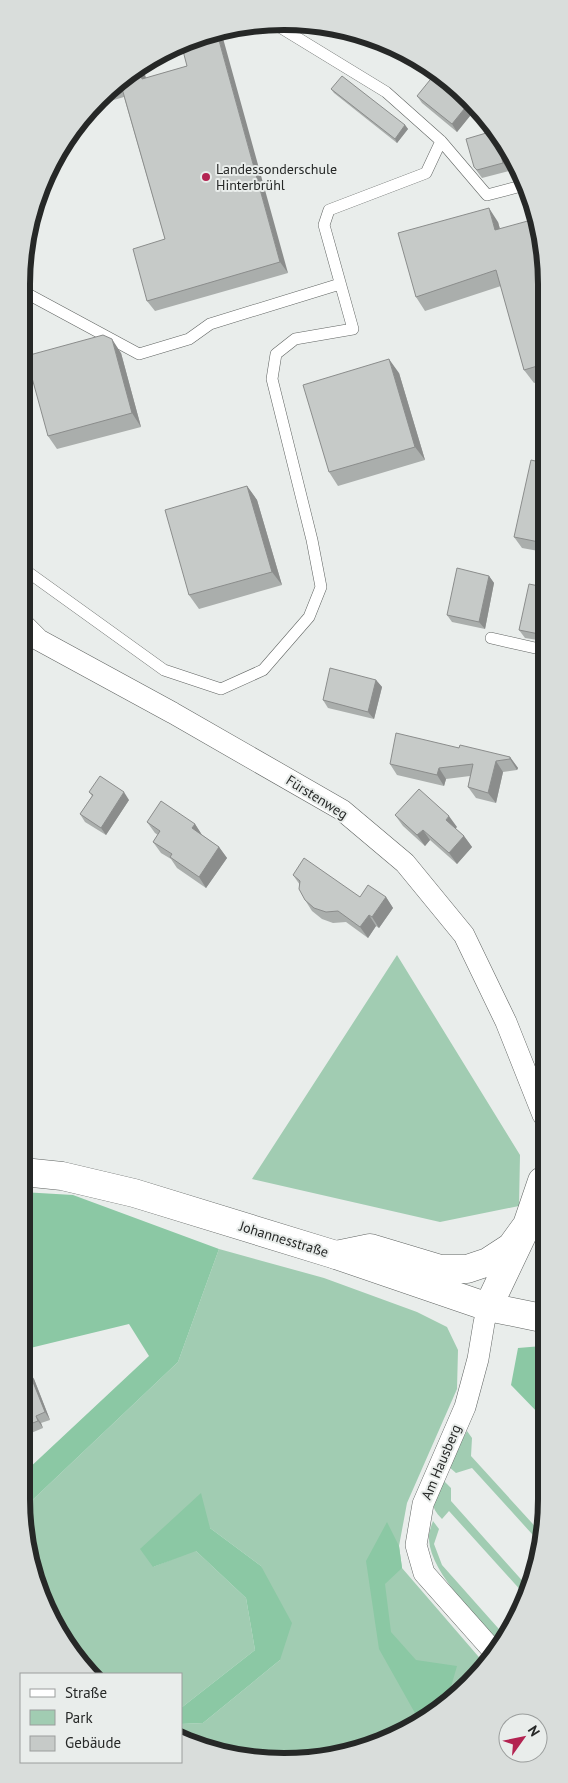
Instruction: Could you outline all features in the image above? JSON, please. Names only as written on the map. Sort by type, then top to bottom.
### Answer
[{"type":"main road","name":"Johannesstraße","points":[[30,1173],[62,1176],[134,1193],[336,1255],[488,1307],[538,1317]]},
{"type":"main road","points":[[488,1307],[527,1225],[538,1193]]},
{"type":"main road","points":[[336,1255],[370,1248],[440,1269],[467,1269],[488,1262],[511,1247],[527,1225]]},
{"type":"street","name":"Fürstenweg","points":[[30,631],[39,640],[173,713],[342,810],[405,863],[464,935],[506,1022],[538,1102]]},
{"type":"street","name":"Am Hausberg","points":[[488,1307],[478,1359],[465,1407],[423,1504],[416,1545],[424,1573],[491,1647]]},
{"type":"lane","points":[[285,30],[386,92],[441,141],[487,195],[519,187]]},
{"type":"lane","points":[[30,574],[164,670],[221,689],[263,670],[309,617],[320,587],[312,540],[272,379],[276,354],[295,339],[353,329],[324,225],[329,210],[426,173],[441,141]]},
{"type":"lane","points":[[30,294],[139,354],[189,339],[210,324],[340,284]]},
{"type":"lane","points":[[491,638],[538,649]]},
{"type":"green space","points":[[397,955],[520,1155],[519,1206],[440,1222],[252,1179]]},
{"type":"green space","points":[[30,1192],[73,1195],[219,1249],[178,1362],[30,1502],[30,1467],[149,1356],[129,1324],[30,1348]]},
{"type":"green space","points":[[219,1249],[324,1278],[417,1312],[447,1327],[458,1350],[457,1389],[407,1503],[399,1546],[402,1568],[481,1659],[464,1679],[439,1701],[411,1719],[381,1734],[366,1740],[317,1751],[284,1753],[251,1751],[202,1740],[182,1732],[182,1724],[203,1723],[280,1660],[261,1566],[210,1528],[153,1567],[195,1550],[246,1598],[255,1650],[182,1707],[182,1673],[99,1673],[82,1654],[64,1626],[43,1581],[32,1532],[30,1502],[178,1362]]},
{"type":"green space","points":[[538,1346],[538,1413],[511,1385],[518,1348]]},
{"type":"green space","points":[[467,1431],[472,1438],[471,1456],[536,1528],[535,1537],[472,1468],[456,1473],[448,1466]]},
{"type":"green space","points":[[444,1481],[451,1488],[451,1501],[524,1583],[521,1591],[449,1511],[442,1519],[434,1509],[435,1496]]},
{"type":"green space","points":[[201,1493],[210,1528],[261,1566],[292,1623],[280,1660],[203,1723],[182,1724],[182,1707],[255,1650],[246,1598],[196,1551],[153,1567],[140,1549]]},
{"type":"green space","points":[[433,1521],[439,1529],[434,1544],[442,1565],[501,1631],[496,1638],[447,1582],[432,1553],[429,1533]]},
{"type":"green space","points":[[387,1522],[399,1546],[402,1568],[385,1584],[391,1632],[416,1660],[457,1666],[449,1692],[439,1701],[416,1716],[379,1649],[366,1561]]},
{"type":"building","name":"Landessonderschule Hinterbrühl","points":[[219,39],[280,262],[147,301],[133,249],[165,239],[122,88],[141,75],[142,79],[187,66],[183,51]]},
{"type":"building","points":[[342,76],[405,125],[395,139],[331,89]]},
{"type":"building","points":[[432,77],[466,107],[452,124],[417,96]]},
{"type":"building","points":[[488,132],[500,150],[503,163],[477,170],[474,167],[466,139]]},
{"type":"building","points":[[489,208],[495,230],[530,220],[536,251],[538,284],[538,366],[524,370],[496,270],[416,297],[398,233]]},
{"type":"building","points":[[103,335],[112,339],[132,413],[48,436],[30,371],[30,355]]},
{"type":"building","points":[[389,359],[415,447],[329,472],[303,385]]},
{"type":"building","points":[[531,460],[538,462],[538,542],[514,537]]},
{"type":"building","points":[[247,486],[272,572],[189,595],[165,510]]},
{"type":"building","points":[[457,568],[489,576],[479,622],[447,615]]},
{"type":"building","points":[[529,584],[538,586],[538,634],[519,630]]},
{"type":"building","points":[[330,668],[376,680],[368,712],[323,700]]},
{"type":"building","points":[[396,733],[459,748],[460,745],[510,757],[510,759],[496,761],[488,793],[468,787],[473,764],[439,768],[437,775],[390,764]]},
{"type":"building","points":[[100,776],[124,792],[101,828],[80,814],[93,795],[89,792]]},
{"type":"building","points":[[419,789],[449,816],[446,820],[464,836],[449,853],[423,830],[417,835],[395,815]]},
{"type":"building","points":[[161,801],[195,824],[192,828],[219,847],[199,877],[170,857],[172,854],[153,842],[160,831],[147,822]]},
{"type":"building","points":[[304,858],[360,897],[368,885],[386,897],[372,917],[369,915],[360,927],[338,911],[326,912],[314,908],[305,900],[299,889],[300,881],[293,875]]},
{"type":"building","points":[[30,1374],[45,1412],[36,1416],[38,1421],[30,1424]]},
{"type":"place","name":"Landessonderschule Hinterbrühl","points":[[206,177]]}]
